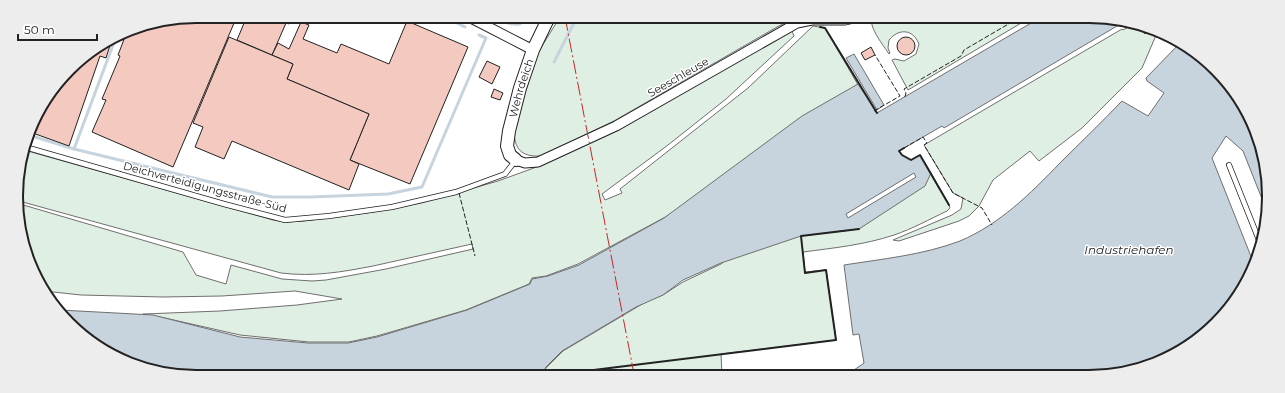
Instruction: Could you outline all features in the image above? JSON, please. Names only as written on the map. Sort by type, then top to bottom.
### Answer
[{"type":"street","points":[[481,23],[533,50]]},
{"type":"street","name":"Wehrdeich","points":[[516,160],[510,154],[507,146],[509,131],[520,88],[533,50],[546,23]]},
{"type":"street","name":"Seeschleuse","points":[[516,160],[525,163],[538,162],[616,126],[801,23]]},
{"type":"lane","name":"Deichverteidigungsstraße-Süd","points":[[30,148],[224,204],[286,220],[329,216],[392,207],[456,192],[504,174],[516,160]]},
{"type":"lane","points":[[1229,165],[1258,235]]},
{"type":"green space","points":[[556,23],[785,23],[614,121],[541,156],[528,155],[524,153],[517,147],[514,136],[514,129],[537,54]]},
{"type":"green space","points":[[872,23],[1021,23],[908,90],[892,60],[895,59],[904,61],[916,54],[919,44],[910,33],[897,33],[889,40],[889,54]]},
{"type":"green space","points":[[813,26],[825,28],[861,90],[749,172],[578,264],[546,276],[532,278],[529,284],[466,310],[377,336],[349,342],[309,342],[240,335],[143,314],[220,311],[297,305],[342,299],[295,291],[222,296],[163,297],[81,295],[51,292],[36,263],[26,230],[23,205],[183,252],[196,275],[226,284],[231,265],[282,279],[312,281],[326,280],[386,269],[473,249],[472,244],[339,272],[316,274],[281,273],[23,202],[24,174],[29,151],[273,220],[285,222],[304,221],[373,212],[421,203],[498,181],[542,165],[619,130],[792,31],[794,36],[726,99],[668,145],[602,194],[605,200],[622,193],[620,189],[748,88]]},
{"type":"green space","points":[[1128,28],[1156,36],[1142,68],[1082,128],[1039,161],[1030,151],[993,180],[979,206],[969,216],[959,221],[899,241],[893,240],[952,215],[961,209],[963,198],[953,193],[924,145],[1122,29],[1123,30]]},
{"type":"green space","points":[[931,173],[950,208],[947,211],[894,235],[848,246],[803,252],[805,272],[826,270],[836,340],[721,354],[722,370],[545,370],[563,351],[649,300],[663,295],[683,282],[721,264],[742,247],[864,215]]},
{"type":"water","points":[[1031,23],[1100,23],[1117,26],[944,128],[942,126],[899,151],[902,155],[911,160],[920,155],[931,173],[925,186],[859,229],[801,236],[721,263],[683,280],[663,295],[636,307],[562,351],[544,370],[174,369],[141,361],[110,347],[82,327],[65,310],[153,315],[240,337],[308,343],[348,343],[377,337],[467,310],[530,284],[532,279],[548,276],[579,265],[664,218],[802,116],[858,84],[877,113]]},
{"type":"water","name":"Industriehafen","points":[[1176,47],[1185,52],[1203,66],[1219,82],[1233,100],[1249,130],[1259,163],[1262,199],[1243,151],[1226,136],[1212,158],[1251,257],[1233,293],[1219,311],[1203,327],[1185,341],[1155,357],[1111,369],[854,370],[864,363],[859,334],[853,335],[844,265],[932,250],[960,241],[988,226],[1026,197],[1122,101],[1148,116],[1164,93],[1147,81],[1146,78]]},
{"type":"water","points":[[854,54],[884,105],[877,110],[846,58]]},
{"type":"pier","points":[[914,173],[916,177],[848,218],[846,214]]},
{"type":"building","points":[[234,23],[173,167],[92,132],[106,100],[102,99],[120,56],[118,55],[124,39],[141,32],[174,24]]},
{"type":"building","points":[[244,23],[286,23],[272,55],[237,40]]},
{"type":"building","points":[[301,23],[304,23],[309,25],[303,39],[337,53],[341,44],[389,64],[406,23],[412,23],[468,47],[410,184],[350,160],[369,114],[287,79],[293,64],[272,55],[278,43],[289,49]]},
{"type":"building","points":[[229,37],[293,64],[287,79],[369,114],[350,160],[359,164],[349,190],[232,141],[224,159],[195,147],[203,127],[193,123]]},
{"type":"building","points":[[906,37],[912,40],[915,46],[912,52],[906,55],[900,52],[897,46],[900,40]]},
{"type":"building","points":[[110,46],[106,58],[100,56],[69,146],[35,134],[36,130],[52,100],[66,82],[82,66]]},
{"type":"building","points":[[871,47],[875,55],[865,60],[861,53]]},
{"type":"building","points":[[487,61],[500,67],[492,84],[479,77]]},
{"type":"building","points":[[494,89],[503,93],[500,100],[491,97]]},
{"type":"waterway","points":[[457,23],[465,27]]},
{"type":"waterway","points":[[507,23],[521,23]]},
{"type":"waterway","points":[[554,62],[574,23]]},
{"type":"waterway","points":[[34,136],[74,149],[272,197],[388,194],[422,187],[486,38],[479,35]]},
{"type":"waterway","points":[[74,149],[113,44]]},
{"type":"fence","points":[[905,97],[906,93],[904,89],[961,56],[964,50],[1010,23]]},
{"type":"fence","points":[[874,111],[900,96],[875,55]]},
{"type":"fence","points":[[904,148],[923,137],[927,143],[924,145],[953,193],[982,208],[992,225]]},
{"type":"fence","points":[[459,193],[475,256]]},
{"type":"wall","points":[[820,27],[825,28],[877,113]]},
{"type":"wall","points":[[904,148],[899,151],[902,155],[911,160],[920,155],[949,205]]},
{"type":"wall","points":[[593,370],[836,340],[826,270],[805,273],[801,236],[859,229]]},
{"type":"power","points":[[566,23],[633,370]]}]
